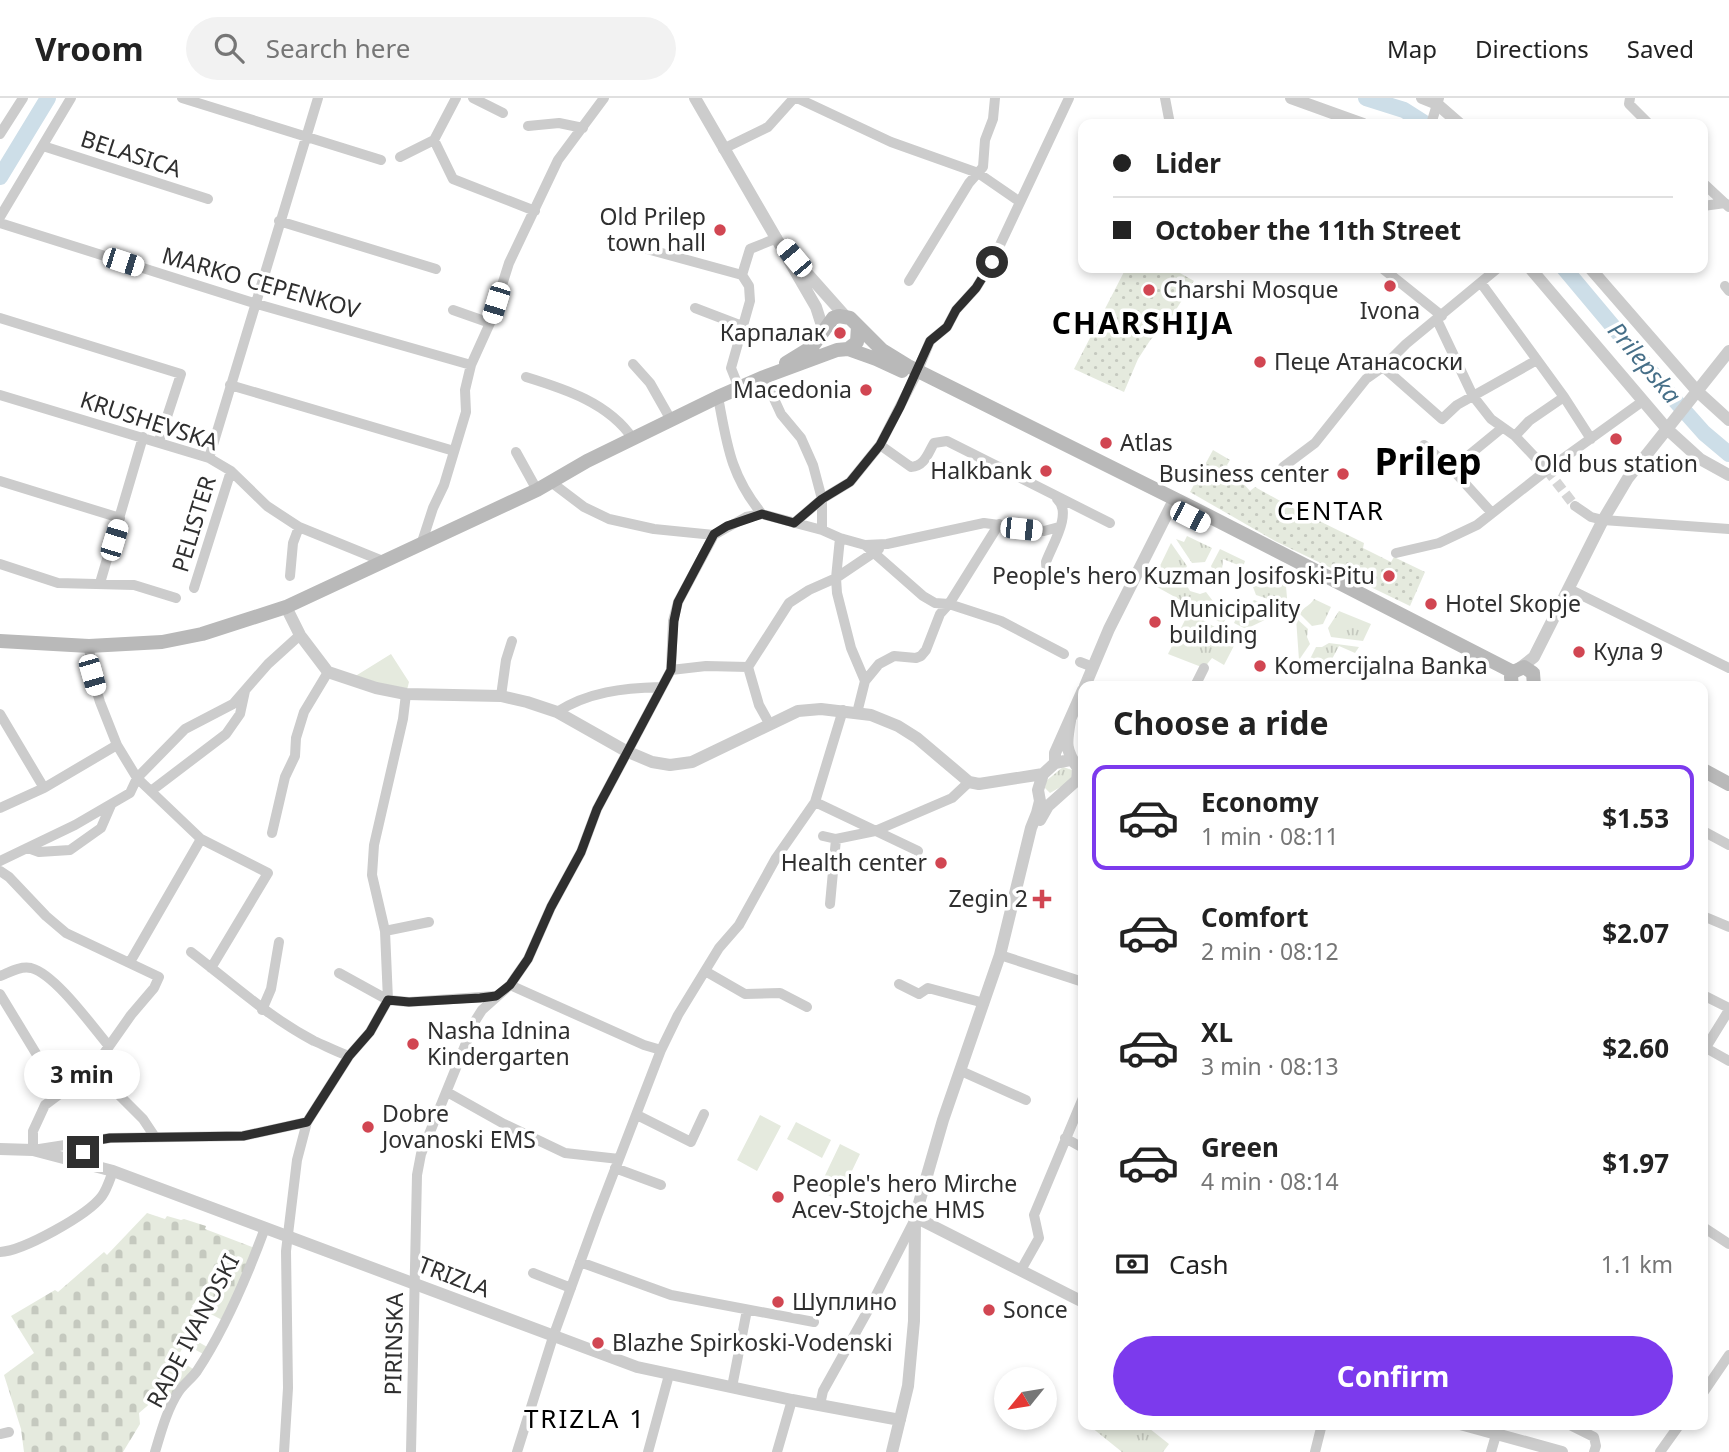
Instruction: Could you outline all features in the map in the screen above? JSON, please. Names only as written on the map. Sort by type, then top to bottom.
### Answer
[{"type":"main road","points":[[764,377],[812,348],[829,321],[839,316],[845,316],[882,350],[916,374]]},
{"type":"main road","points":[[0,641],[89,646],[162,642],[202,634],[286,607],[537,489],[587,461],[718,397],[764,377],[843,350],[857,342],[858,326]]},
{"type":"main road","points":[[824,332],[827,343],[916,374],[1171,504],[1525,678]]},
{"type":"main road","points":[[1708,772],[1729,783]]},
{"type":"street","points":[[1,131],[23,98]]},
{"type":"street","points":[[0,216],[71,98]]},
{"type":"street","points":[[182,98],[382,160]]},
{"type":"street","points":[[209,458],[318,98]]},
{"type":"street","points":[[400,156],[433,140],[456,98]]},
{"type":"street","points":[[473,98],[503,113]]},
{"type":"street","points":[[421,545],[424,531],[444,485],[466,412],[465,390],[471,365],[490,323],[509,263],[558,160],[604,98]]},
{"type":"street","points":[[695,98],[816,307],[824,332]]},
{"type":"street","points":[[723,149],[768,127],[796,98],[891,142],[978,173],[1020,202]]},
{"type":"street","points":[[909,281],[969,183],[978,173],[985,158],[985,140],[993,119],[995,98]]},
{"type":"street","points":[[794,523],[822,499],[850,482],[880,445],[930,341],[947,327],[956,310],[976,288],[1009,228],[1069,98]]},
{"type":"street","points":[[1165,98],[1169,119]]},
{"type":"street","points":[[1292,98],[1336,119]]},
{"type":"street","points":[[1422,98],[1438,101],[1455,119]]},
{"type":"street","points":[[1630,98],[1629,104],[1643,119]]},
{"type":"street","points":[[1433,119],[1438,101]]},
{"type":"street","points":[[528,126],[559,123],[583,128]]},
{"type":"street","points":[[433,140],[453,179],[535,211]]},
{"type":"street","name":"BELASICA","points":[[43,146],[208,199]]},
{"type":"street","points":[[1708,187],[1727,204]]},
{"type":"street","points":[[1708,206],[1727,204]]},
{"type":"street","points":[[279,222],[436,269]]},
{"type":"street","name":"MARKO CEPENKOV","points":[[0,223],[257,304],[471,365]]},
{"type":"street","points":[[742,275],[750,249],[776,238]]},
{"type":"street","points":[[776,238],[845,316]]},
{"type":"street","points":[[647,249],[742,275],[749,286],[750,301],[731,368],[739,388]]},
{"type":"street","points":[[1388,273],[1440,318],[1473,396],[1490,419],[1515,436],[1547,470]]},
{"type":"street","points":[[1283,467],[1315,443],[1360,385],[1492,273]]},
{"type":"street","points":[[1534,273],[1667,429],[1700,459],[1729,475]]},
{"type":"street","points":[[1594,273],[1697,391],[1729,421]]},
{"type":"street","points":[[1481,283],[1564,397],[1591,439]]},
{"type":"street","points":[[695,307],[743,326]]},
{"type":"street","points":[[453,310],[490,323]]},
{"type":"street","points":[[0,318],[181,374],[159,441]]},
{"type":"street","points":[[1525,678],[1603,520],[1628,478],[1729,351]]},
{"type":"street","points":[[1383,367],[1442,419],[1457,405],[1537,360]]},
{"type":"street","points":[[633,364],[650,383],[671,419]]},
{"type":"street","points":[[526,377],[556,386],[589,401],[623,424],[633,439]]},
{"type":"street","points":[[764,377],[781,414],[801,438],[813,465],[822,499],[822,530]]},
{"type":"street","points":[[230,385],[454,451]]},
{"type":"street","name":"KRUSHEVSKA","points":[[0,395],[209,458],[231,471],[267,506],[299,527],[385,562]]},
{"type":"street","points":[[718,397],[729,456],[748,498],[762,514],[822,530],[864,545],[887,544],[984,523],[1044,531],[1059,527]]},
{"type":"street","points":[[1515,436],[1530,421],[1564,397]]},
{"type":"street","points":[[1396,553],[1448,539],[1477,525],[1547,470],[1643,401]]},
{"type":"street","points":[[1452,470],[1502,428]]},
{"type":"street","points":[[100,583],[143,438]]},
{"type":"street","points":[[880,445],[911,467],[923,463],[934,443],[947,440],[1057,499],[1110,523]]},
{"type":"street","points":[[1424,445],[1452,470],[1492,513]]},
{"type":"street","points":[[516,452],[537,489]]},
{"type":"street","name":"PELISTER","points":[[194,589],[231,471]]},
{"type":"street","points":[[0,481],[120,518]]},
{"type":"street","points":[[551,482],[584,507],[609,519],[654,529],[714,534],[737,522],[762,514]]},
{"type":"street","points":[[1057,499],[1062,503],[1064,513],[1046,562],[1046,569],[1050,576],[1058,581]]},
{"type":"street","points":[[1087,681],[1109,629],[1171,504]]},
{"type":"street","points":[[1575,506],[1591,517],[1603,520],[1729,529]]},
{"type":"street","points":[[517,1452],[580,1262],[661,1050],[678,1014],[719,947],[739,925],[776,858],[815,802],[850,711],[865,681],[879,664],[894,656],[921,656],[940,614],[999,524]]},
{"type":"street","points":[[290,576],[293,543],[299,527]]},
{"type":"street","points":[[339,973],[388,1000],[409,1002],[496,996],[510,985],[528,959],[551,907],[581,852],[592,818],[671,670],[678,602],[714,534]]},
{"type":"street","points":[[840,538],[836,578],[841,614],[865,681]]},
{"type":"street","points":[[747,667],[789,603],[836,578],[887,544]]},
{"type":"street","points":[[864,545],[923,596],[935,603],[949,604],[1001,621],[1064,653]]},
{"type":"street","points":[[0,564],[58,583],[134,585],[176,598]]},
{"type":"street","points":[[1569,589],[1729,668]]},
{"type":"street","points":[[286,607],[300,635],[328,672],[376,688],[406,694],[501,696],[557,712],[626,751],[652,762],[670,765],[692,762],[769,723],[799,711],[821,709],[871,715],[898,726],[917,738],[969,782],[979,784],[1043,774]]},
{"type":"street","points":[[0,861],[130,793],[137,778],[185,729],[233,704],[268,664],[300,635]]},
{"type":"street","points":[[501,696],[506,660],[512,641]]},
{"type":"street","points":[[89,646],[92,675],[117,745],[137,778],[201,839],[268,873],[211,968]]},
{"type":"street","points":[[1080,662],[1093,667]]},
{"type":"street","points":[[671,670],[706,666],[747,667]]},
{"type":"street","points":[[747,667],[769,723]]},
{"type":"street","points":[[1198,681],[1204,668]]},
{"type":"street","points":[[272,833],[285,777],[295,756],[296,738],[303,712],[328,672]]},
{"type":"street","points":[[557,712],[575,700],[628,688],[660,687]]},
{"type":"street","points":[[150,791],[226,734],[240,714],[245,691]]},
{"type":"street","points":[[284,1452],[288,1388],[286,1251],[297,1160],[307,1122],[349,1056],[370,1032],[388,1000],[385,931],[372,875],[374,845],[403,719],[406,694]]},
{"type":"street","points":[[820,1405],[823,1391],[915,1217],[943,1119],[1000,955],[1040,801],[1038,790],[1043,774],[1055,763],[1055,753],[1078,702]]},
{"type":"street","points":[[0,713],[44,788]]},
{"type":"street","points":[[1013,777],[1038,790],[1048,799],[1078,785],[1077,767],[1066,742],[1070,721]]},
{"type":"street","points":[[0,808],[44,788],[117,745]]},
{"type":"street","points":[[1055,763],[1077,767]]},
{"type":"street","points":[[823,836],[836,839],[875,831],[952,798],[969,782]]},
{"type":"street","points":[[1026,849],[1042,815],[1055,798]]},
{"type":"street","points":[[815,802],[918,851]]},
{"type":"street","points":[[28,848],[39,852],[71,850],[101,828],[111,805]]},
{"type":"street","points":[[1708,834],[1729,845]]},
{"type":"street","points":[[130,962],[201,839]]},
{"type":"street","points":[[830,904],[836,839]]},
{"type":"street","points":[[0,872],[9,877],[66,933],[159,977],[154,988],[108,1045],[93,1069],[45,1105],[33,1130],[33,1150],[110,1138],[243,1136],[307,1122]]},
{"type":"street","points":[[1708,918],[1729,928]]},
{"type":"street","points":[[385,931],[429,922]]},
{"type":"street","points":[[262,1010],[271,989],[279,942]]},
{"type":"street","points":[[191,952],[262,1010],[286,1026],[349,1056]]},
{"type":"street","points":[[1000,955],[1078,980]]},
{"type":"street","points":[[0,976],[17,968],[32,968],[60,988],[108,1045]]},
{"type":"street","points":[[705,971],[745,994],[780,993],[807,1007]]},
{"type":"street","points":[[899,984],[919,994],[928,988],[984,1003]]},
{"type":"street","points":[[510,985],[661,1050]]},
{"type":"street","points":[[0,994],[60,1093]]},
{"type":"street","name":"PIRINSKA","points":[[411,1452],[414,1284],[418,1239],[417,1175],[421,1154],[440,1101],[447,1091],[475,1021],[496,996]]},
{"type":"street","points":[[1708,998],[1729,1009],[1708,1043]]},
{"type":"street","points":[[464,1000],[470,1005],[475,1021]]},
{"type":"street","points":[[1708,1052],[1729,1062]]},
{"type":"street","points":[[93,1069],[144,1119],[155,1137]]},
{"type":"street","points":[[961,1071],[1026,1100]]},
{"type":"street","points":[[447,1091],[504,1124],[565,1153],[617,1163],[661,1185]]},
{"type":"street","points":[[1021,1270],[1039,1238],[1034,1215],[1078,1109]]},
{"type":"street","points":[[637,1115],[691,1142],[704,1114]]},
{"type":"street","points":[[1065,1138],[1078,1145]]},
{"type":"street","points":[[80,1143],[85,1162]]},
{"type":"street","name":"TRIZLA","points":[[0,1149],[33,1150],[113,1171],[637,1367],[900,1420]]},
{"type":"street","points":[[0,1252],[13,1252],[54,1231],[94,1205],[103,1195],[113,1171]]},
{"type":"street","points":[[915,1217],[1078,1299]]},
{"type":"street","points":[[892,1452],[908,1386],[914,1321],[915,1217]]},
{"type":"street","name":"RADE IVANOSKI","points":[[155,1452],[170,1407],[178,1392],[197,1371],[236,1297],[265,1228]]},
{"type":"street","points":[[1708,1230],[1729,1244]]},
{"type":"street","points":[[580,1262],[671,1296],[814,1322]]},
{"type":"street","points":[[533,1273],[571,1288]]},
{"type":"street","points":[[732,1387],[747,1310]]},
{"type":"street","points":[[1708,1386],[1729,1355]]},
{"type":"street","points":[[648,1452],[669,1375]]},
{"type":"street","points":[[777,1452],[792,1400]]},
{"type":"street","points":[[1315,1452],[1320,1430]]},
{"type":"street","points":[[1580,1430],[1594,1437],[1594,1452]]},
{"type":"street","points":[[1660,1452],[1676,1430]]},
{"type":"street","points":[[1491,1452],[1491,1431],[1562,1452]]},
{"type":"green space","points":[[1123,273],[1180,273],[1194,281],[1167,324],[1151,339],[1138,359],[1124,392],[1074,369]]},
{"type":"green space","points":[[1213,450],[1230,460],[1227,465],[1250,491],[1255,487],[1364,543],[1363,548],[1391,562],[1394,557],[1425,572],[1410,606],[1275,541],[1190,492]]},
{"type":"green space","points":[[1187,536],[1212,548],[1205,562],[1192,563],[1176,539],[1184,542]]},
{"type":"green space","points":[[1171,543],[1187,566],[1183,574],[1157,572]]},
{"type":"green space","points":[[1220,549],[1245,561],[1243,567],[1223,559],[1221,582],[1216,580],[1211,566]]},
{"type":"green space","points":[[1153,577],[1183,579],[1190,591],[1200,594],[1206,592],[1226,618],[1223,624],[1150,583]]},
{"type":"green space","points":[[1270,578],[1286,586],[1287,598],[1283,604],[1256,595],[1253,587]]},
{"type":"green space","points":[[1314,599],[1331,607],[1323,624],[1312,626],[1300,614]]},
{"type":"green space","points":[[1254,600],[1278,609],[1275,615],[1246,629],[1234,623],[1242,607],[1248,606]]},
{"type":"green space","points":[[1339,611],[1371,624],[1363,641],[1331,637],[1328,628]]},
{"type":"green space","points":[[1189,612],[1237,640],[1224,665],[1212,658],[1204,668],[1168,654]]},
{"type":"green space","points":[[1296,618],[1308,629],[1310,644],[1299,660]]},
{"type":"green space","points":[[1329,643],[1359,647],[1355,653],[1339,646],[1325,672],[1308,663],[1316,647]]},
{"type":"green space","points":[[391,654],[409,682],[406,694],[349,680]]},
{"type":"green space","points":[[1063,767],[1072,770],[1071,781],[1050,793],[1045,788],[1046,781]]},
{"type":"green space","points":[[760,1115],[781,1126],[757,1171],[737,1160]]},
{"type":"green space","points":[[796,1122],[831,1140],[822,1158],[787,1139]]},
{"type":"green space","points":[[840,1144],[860,1154],[838,1200],[818,1190]]},
{"type":"green space","points":[[147,1213],[165,1219],[167,1216],[184,1219],[206,1226],[205,1229],[257,1249],[224,1321],[207,1312],[211,1305],[200,1296],[192,1306],[204,1316],[202,1321],[205,1322],[201,1330],[194,1326],[190,1331],[197,1335],[195,1340],[209,1348],[205,1355],[185,1344],[179,1354],[187,1358],[184,1363],[196,1371],[170,1407],[160,1395],[139,1413],[140,1424],[123,1452],[24,1452],[21,1429],[4,1375],[34,1353],[11,1316],[55,1290],[58,1292],[104,1252],[107,1255]]},
{"type":"green space","points":[[1095,1430],[1151,1430],[1169,1444],[1163,1452],[1122,1452]]},
{"type":"waterway","points":[[0,177],[48,98]]},
{"type":"waterway","name":"Prilepska","points":[[1366,98],[1404,110],[1418,119]]},
{"type":"waterway","name":"Prilepska","points":[[1568,273],[1672,397],[1704,433],[1729,454]]},
{"type":"tunnel","points":[[1547,470],[1575,506]]},
{"type":"place","name":"Old Prilep town hall","points":[[720,230]]},
{"type":"place","name":"Ivona","points":[[1390,286]]},
{"type":"place","name":"Charshi Mosque","points":[[1149,290]]},
{"type":"place","name":"Карпалак","points":[[840,333]]},
{"type":"place","name":"Пеце Атанасоски","points":[[1260,362]]},
{"type":"place","name":"Macedonia","points":[[866,390]]},
{"type":"place","name":"Old bus station","points":[[1616,439]]},
{"type":"place","name":"Atlas","points":[[1106,443]]},
{"type":"place","name":"Halkbank","points":[[1046,471]]},
{"type":"place","name":"Business center","points":[[1343,474]]},
{"type":"place","name":"People's hero Kuzman Josifoski-Pitu","points":[[1389,576]]},
{"type":"place","name":"Hotel Skopje","points":[[1431,604]]},
{"type":"place","name":"Municipality building","points":[[1155,622]]},
{"type":"place","name":"Кула 9","points":[[1579,652]]},
{"type":"place","name":"Komercijalna Banka","points":[[1260,666]]},
{"type":"place","name":"Health center","points":[[941,863]]},
{"type":"place","name":"Zegin 2","points":[[1042,899]]},
{"type":"place","name":"Nasha Idnina Kindergarten","points":[[413,1044]]},
{"type":"place","name":"Dobre Jovanoski EMS","points":[[368,1127]]},
{"type":"place","name":"People's hero Mirche Acev-Stojche HMS","points":[[778,1197]]},
{"type":"place","name":"Шуплино","points":[[778,1302]]},
{"type":"place","name":"Sonce","points":[[989,1310]]},
{"type":"place","name":"Blazhe Spirkoski-Vodenski","points":[[598,1343]]},
{"type":"district","name":"CHARSHIJA","points":[[1143,324]]},
{"type":"district","name":"Prilep","points":[[1428,462]]},
{"type":"district","name":"CENTAR","points":[[1331,511]]},
{"type":"district","name":"TRIZLA 1","points":[[585,1419]]},
{"type":"route","points":[[83,1152],[80,1143],[110,1138],[243,1136],[307,1122],[349,1056],[370,1032],[388,1000],[464,1000],[496,996],[510,985],[528,959],[551,907],[581,852],[592,818],[671,670],[678,602],[714,534],[747,517],[762,514],[794,523],[822,499],[850,482],[890,428],[930,341],[947,327],[956,310],[976,288],[992,262]]}]
